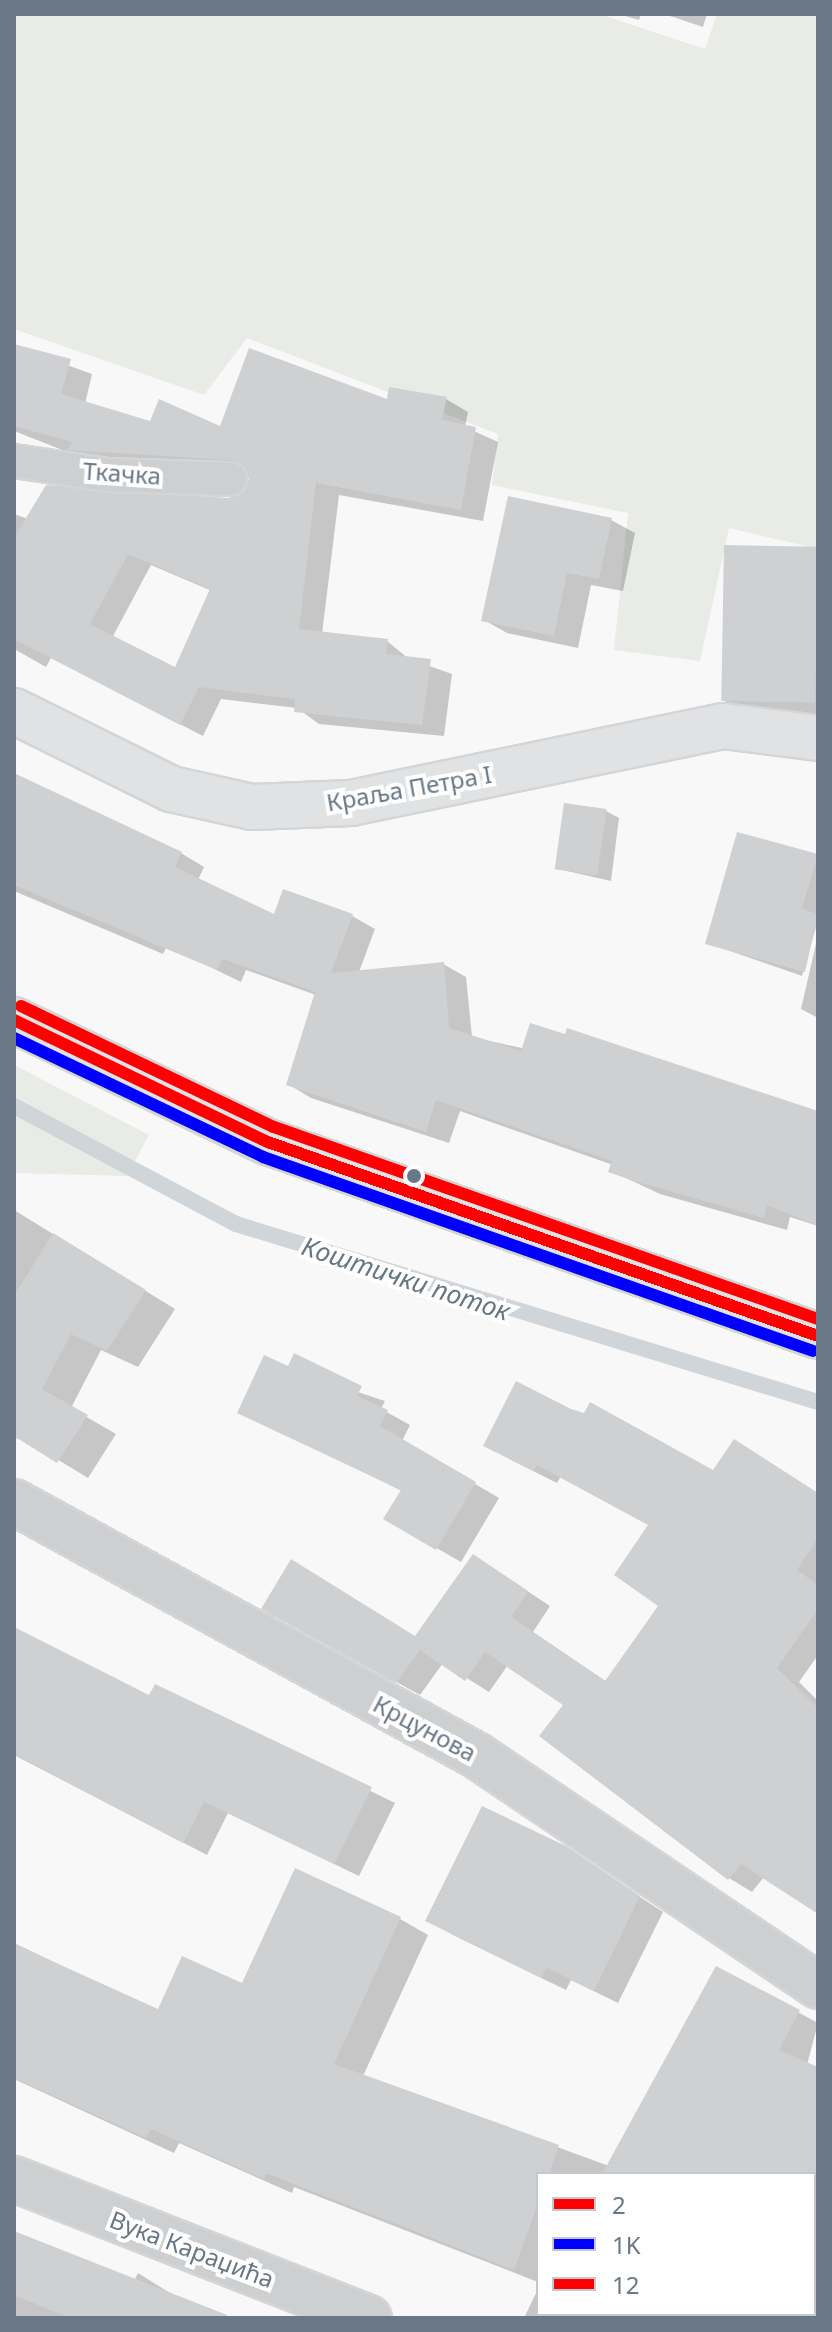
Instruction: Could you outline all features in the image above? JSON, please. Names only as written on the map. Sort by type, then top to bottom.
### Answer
[{"type":"main road","name":"Краља Петра I","points":[[14,711],[171,789],[252,807],[351,803],[723,726],[818,738]]},
{"type":"main road","points":[[14,1020],[268,1142],[818,1336]]},
{"type":"street","name":"Крцунова","points":[[14,1502],[476,1755],[818,1986]]},
{"type":"street","name":"Вука Караџића","points":[[14,2179],[369,2318]]},
{"type":"lane","name":"Ткачка","points":[[14,461],[108,475],[230,479]]},
{"type":"shaded area","points":[[14,14],[599,14],[705,49],[717,14],[818,14],[818,549],[729,528],[700,661],[614,650],[628,513],[492,485],[498,434],[247,338],[204,395],[14,329]]},
{"type":"shaded area","points":[[14,1065],[149,1135],[127,1176],[14,1173]]},
{"type":"building","points":[[14,344],[71,359],[61,394],[150,421],[159,399],[220,426],[249,348],[387,399],[389,387],[447,397],[442,420],[476,427],[461,510],[316,483],[299,629],[388,639],[386,654],[431,659],[422,725],[294,712],[295,699],[199,687],[180,725],[14,639],[14,538],[46,485],[229,498],[249,479],[231,460],[68,450],[72,442],[14,426]],"holes":[[[128,554],[210,589],[175,667],[90,624]]]},
{"type":"building","points":[[508,496],[612,518],[599,579],[567,573],[554,636],[481,621]]},
{"type":"building","points":[[724,545],[818,547],[815,703],[721,701]]},
{"type":"building","points":[[14,773],[182,852],[175,867],[274,914],[283,889],[353,914],[331,973],[444,962],[449,1028],[521,1051],[530,1023],[565,1034],[567,1028],[818,1111],[818,1226],[767,1205],[764,1218],[634,1181],[608,1172],[612,1161],[436,1100],[426,1132],[286,1085],[315,992],[223,959],[217,970],[14,885]]},
{"type":"building","points":[[564,803],[607,809],[597,875],[555,869]]},
{"type":"building","points":[[737,832],[818,854],[802,909],[818,914],[805,972],[705,944]]},
{"type":"building","points":[[53,1233],[146,1290],[107,1351],[71,1334],[42,1389],[88,1415],[57,1463],[17,1438],[14,1443],[14,1296]]},
{"type":"building","points":[[294,1353],[362,1386],[357,1396],[388,1410],[380,1426],[476,1482],[436,1550],[383,1519],[401,1490],[237,1413],[264,1355],[288,1366]]},
{"type":"building","points":[[516,1381],[584,1413],[590,1402],[713,1470],[734,1439],[818,1493],[818,1538],[797,1570],[818,1585],[818,1609],[777,1668],[818,1708],[818,1914],[741,1864],[728,1880],[539,1736],[563,1705],[485,1652],[465,1681],[420,1650],[396,1683],[261,1609],[291,1559],[415,1636],[473,1554],[528,1591],[511,1617],[605,1681],[658,1606],[614,1575],[648,1525],[537,1465],[534,1471],[483,1446]]},
{"type":"building","points":[[14,1627],[149,1695],[155,1684],[372,1787],[334,1864],[204,1802],[183,1843],[14,1754]]},
{"type":"building","points":[[482,1806],[566,1846],[640,1896],[594,1991],[547,1968],[541,1978],[425,1921]]},
{"type":"building","points":[[295,1868],[401,1917],[334,2064],[559,2145],[550,2172],[536,2172],[536,2209],[514,2270],[266,2173],[264,2179],[151,2129],[146,2138],[14,2078],[14,1944],[158,2009],[182,1956],[242,1983]]},
{"type":"building","points":[[716,1966],[800,2010],[779,2050],[818,2067],[818,2174],[603,2172]]},
{"type":"building","points":[[14,2231],[227,2315],[226,2318],[70,2318],[14,2295]]},
{"type":"waterway","name":"Коштички поток","points":[[14,1106],[236,1224],[818,1402]]},
{"type":"transit line","name":"12","points":[[21,1006],[274,1127],[818,1319]]},
{"type":"transit line","name":"2","points":[[14,1020],[268,1142],[818,1336]]},
{"type":"transit line","name":"1K","points":[[14,1038],[263,1157],[813,1351]]}]
